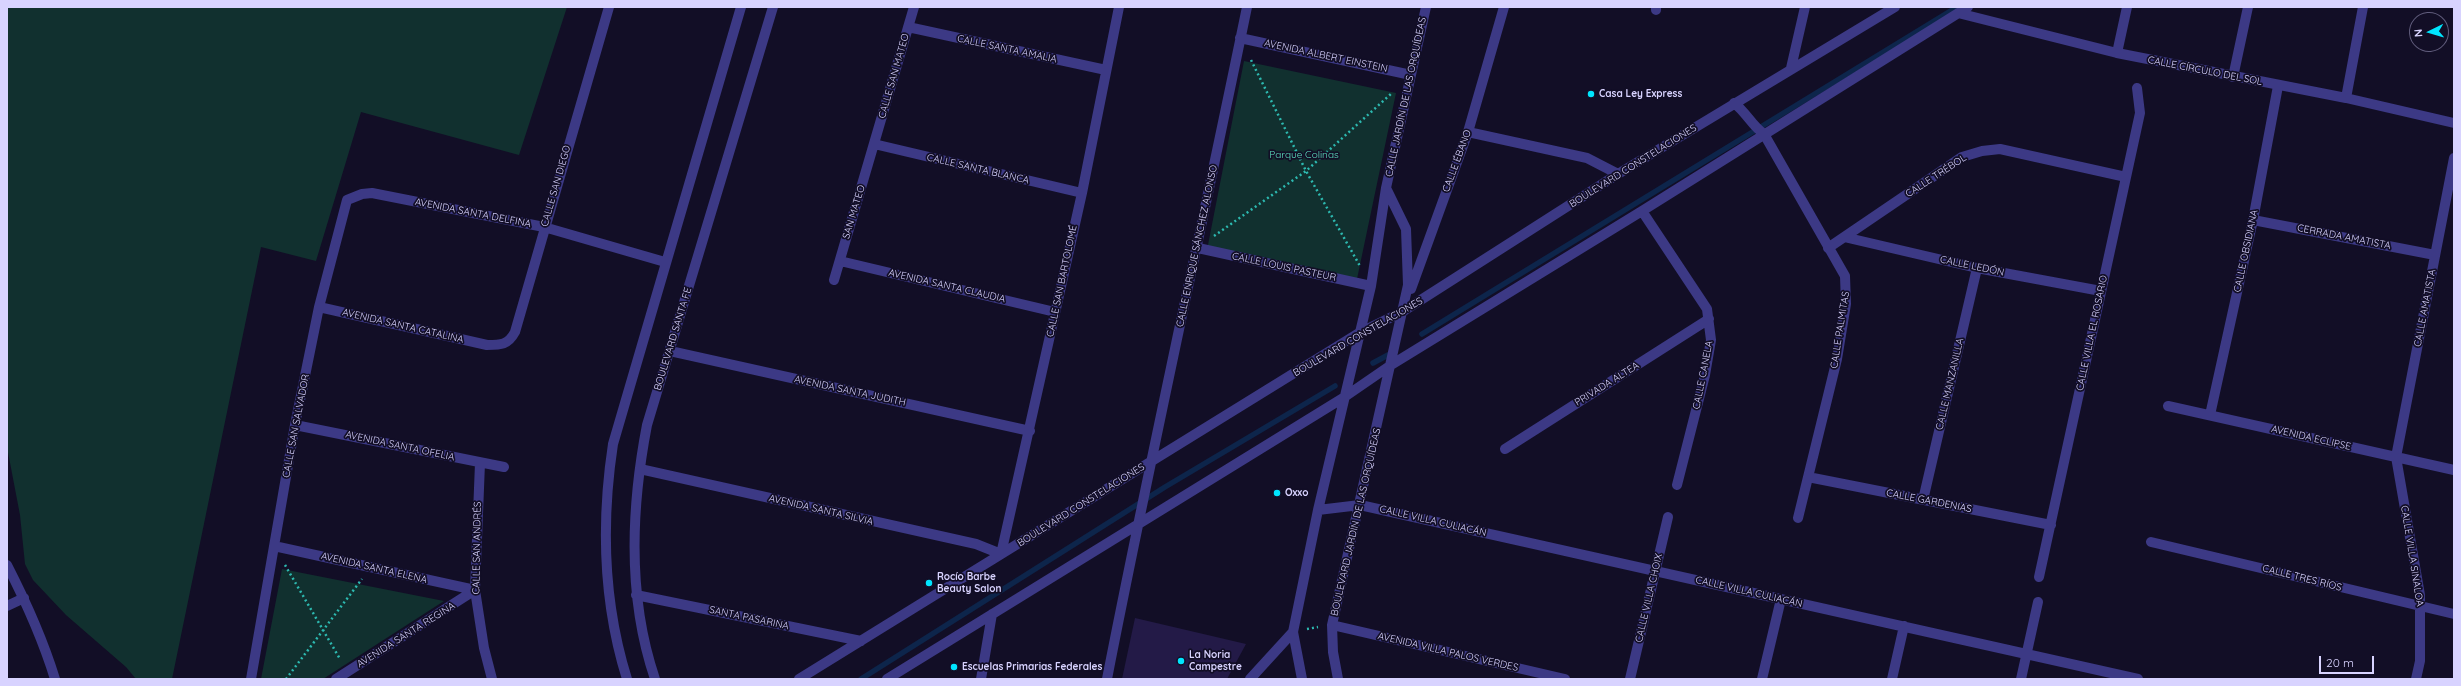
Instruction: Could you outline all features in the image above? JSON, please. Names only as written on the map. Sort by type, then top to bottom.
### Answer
[{"type":"street","name":"CALLE SAN DIEGO","points":[[487,345],[505,344],[515,332],[544,227],[609,7]]},
{"type":"street","points":[[627,679],[614,629],[608,592],[606,548],[609,468],[613,444],[665,262],[741,7]]},
{"type":"street","name":"BOULEVARD SANTA FE","points":[[655,679],[645,645],[636,595],[634,550],[640,469],[647,425],[773,7]]},
{"type":"street","name":"CALLE SAN MATEO","points":[[874,144],[914,7]]},
{"type":"street","name":"CALLE SAN BARTOLOMÉ","points":[[1001,554],[1030,431],[1082,193],[1119,7]]},
{"type":"street","name":"CALLE ENRIQUE SÁNCHEZ ALONSO","points":[[1137,526],[1198,248],[1247,7]]},
{"type":"street","name":"CALLE JARDÍN DE LAS ORQUÍDEAS","points":[[1343,398],[1371,286],[1386,188],[1426,7]]},
{"type":"street","name":"CALLE ÉBANO","points":[[1402,312],[1468,132],[1504,7]]},
{"type":"street","points":[[1791,68],[1805,7]]},
{"type":"street","name":"BOULEVARD CONSTELACIONES","points":[[799,679],[1360,333],[1402,312],[1618,174],[1791,68],[1895,7]]},
{"type":"street","points":[[887,679],[1137,526],[1343,398],[1391,365],[1642,211],[1761,132],[1968,7]]},
{"type":"street","points":[[2117,53],[2127,7]]},
{"type":"street","points":[[2233,77],[2248,7]]},
{"type":"street","points":[[2346,98],[2363,7]]},
{"type":"street","name":"CALLE CÍRCULO DEL SOL","points":[[1958,13],[2117,53],[2278,86],[2346,98],[2454,123]]},
{"type":"street","name":"CALLE SANTA AMALIA","points":[[908,27],[1106,70]]},
{"type":"street","name":"AVENIDA ALBERT EINSTEIN","points":[[1240,38],[1411,75]]},
{"type":"street","name":"CALLE OBSIDIANA","points":[[2210,415],[2253,220],[2278,86]]},
{"type":"street","name":"CALLE VILLA EL ROSARIO","points":[[2040,577],[2140,113],[2137,88]]},
{"type":"street","name":"CALLE PALMITAS","points":[[1734,103],[1744,111],[1761,132],[1845,276],[1846,304],[1836,359],[1798,518]]},
{"type":"street","points":[[1468,132],[1587,158],[1618,174]]},
{"type":"street","name":"CALLE SANTA BLANCA","points":[[874,144],[1082,193]]},
{"type":"street","name":"SAN MATEO","points":[[834,280],[874,144]]},
{"type":"street","name":"CALLE TRÉBOL","points":[[1828,248],[1962,157],[1982,151],[2000,149],[2126,177]]},
{"type":"street","name":"CALLE AMATISTA","points":[[2396,457],[2454,158]]},
{"type":"street","name":"CALLE JARDÍN DE LAS ORQUÍDEAS","points":[[1386,188],[1406,229],[1408,285],[1402,312]]},
{"type":"street","name":"AVENIDA SANTA DELFINA","points":[[372,193],[544,227],[665,262]]},
{"type":"street","name":"CALLE SAN SALVADOR","points":[[250,679],[295,425],[319,307],[344,204],[354,196],[372,193]]},
{"type":"street","name":"CALLE CANELA","points":[[1642,211],[1707,309],[1709,319],[1711,340],[1705,374],[1677,485]]},
{"type":"street","name":"CERRADA AMATISTA","points":[[2253,220],[2435,255]]},
{"type":"street","name":"CALLE LEDÓN","points":[[1844,237],[1977,268],[2101,291]]},
{"type":"street","name":"CALLE LOUIS PASTEUR","points":[[1198,248],[1371,286]]},
{"type":"street","name":"AVENIDA SANTA CLAUDIA","points":[[840,261],[1055,312]]},
{"type":"street","name":"CALLE MANZANILLA","points":[[1923,500],[1977,268]]},
{"type":"street","name":"AVENIDA SANTA CATALINA","points":[[319,307],[487,345]]},
{"type":"street","name":"BOULEVARD JARDÍN DE LAS ORQUÍDEAS","points":[[1338,679],[1333,652],[1332,625],[1402,312]]},
{"type":"street","name":"PRIVADA ALTEA","points":[[1505,449],[1709,319]]},
{"type":"street","name":"AVENIDA SANTA JUDITH","points":[[670,351],[1030,431]]},
{"type":"street","points":[[1302,679],[1293,632],[1343,398]]},
{"type":"street","name":"AVENIDA ECLIPSE","points":[[2168,406],[2454,470]]},
{"type":"street","name":"AVENIDA SANTA OFELIA","points":[[295,425],[504,468]]},
{"type":"street","name":"CALLE VILLA SINALOA","points":[[2396,457],[2421,607],[2420,661],[2416,679]]},
{"type":"street","name":"CALLE SAN ANDRÉS","points":[[480,463],[475,590],[484,648],[492,679]]},
{"type":"street","name":"AVENIDA SANTA SILVIA","points":[[640,469],[976,544],[1001,554]]},
{"type":"street","name":"CALLE GARDENIAS","points":[[1808,477],[2051,525]]},
{"type":"street","name":"CALLE VILLA CULIACÁN","points":[[1318,510],[1360,505],[2138,679]]},
{"type":"street","name":"CALLE VILLA CHOIX","points":[[1630,679],[1668,517]]},
{"type":"street","points":[[1107,679],[1137,526]]},
{"type":"street","name":"CALLE TRES RÍOS","points":[[2151,542],[2454,614]]},
{"type":"street","name":"AVENIDA SANTA ELENA","points":[[274,546],[475,590]]},
{"type":"street","points":[[7,565],[24,598],[55,679]]},
{"type":"street","name":"AVENIDA SANTA REGINA","points":[[336,679],[475,590]]},
{"type":"street","name":"SANTA PASARINA","points":[[636,595],[861,641]]},
{"type":"street","points":[[7,606],[24,598]]},
{"type":"street","points":[[1762,679],[1781,599]]},
{"type":"street","points":[[2021,679],[2038,602]]},
{"type":"street","points":[[981,679],[992,614]]},
{"type":"street","name":"AVENIDA VILLA PALOS VERDES","points":[[1332,625],[1565,679]]},
{"type":"street","points":[[1892,679],[1904,626]]},
{"type":"street","points":[[1250,679],[1293,632]]},
{"type":"path","points":[[1240,38],[1306,172],[1371,286]]},
{"type":"path","points":[[1198,248],[1306,172],[1394,91]]},
{"type":"path","points":[[274,546],[347,672]]},
{"type":"path","points":[[286,679],[371,568]]},
{"type":"path","points":[[1293,632],[1332,625]]},
{"type":"green space","points":[[7,7],[567,7],[519,155],[361,112],[316,261],[261,247],[172,679],[136,679],[126,667],[66,615],[33,580],[25,564],[20,515],[7,447]]},
{"type":"green space","name":"Parque Colinas","points":[[1244,61],[1396,93],[1357,279],[1207,250]]},
{"type":"green space","points":[[282,569],[444,601],[323,679],[261,679]]},
{"type":"building","name":"La Noria Campestre","points":[[1135,618],[1246,644],[1227,679],[1122,679]]},
{"type":"waterway","points":[[1422,334],[1957,7]]},
{"type":"waterway","points":[[1373,363],[1388,355]]},
{"type":"waterway","points":[[861,679],[1165,487],[1335,386]]},
{"type":"place","name":"Casa Ley Express","points":[[1591,94]]},
{"type":"place","name":"Oxxo","points":[[1277,493]]},
{"type":"place","name":"Rocío Barbe Beauty Salon","points":[[929,583]]},
{"type":"place","name":"La Noria Campestre","points":[[1181,661]]},
{"type":"place","name":"Escuelas Primarias Federales","points":[[954,667]]}]
